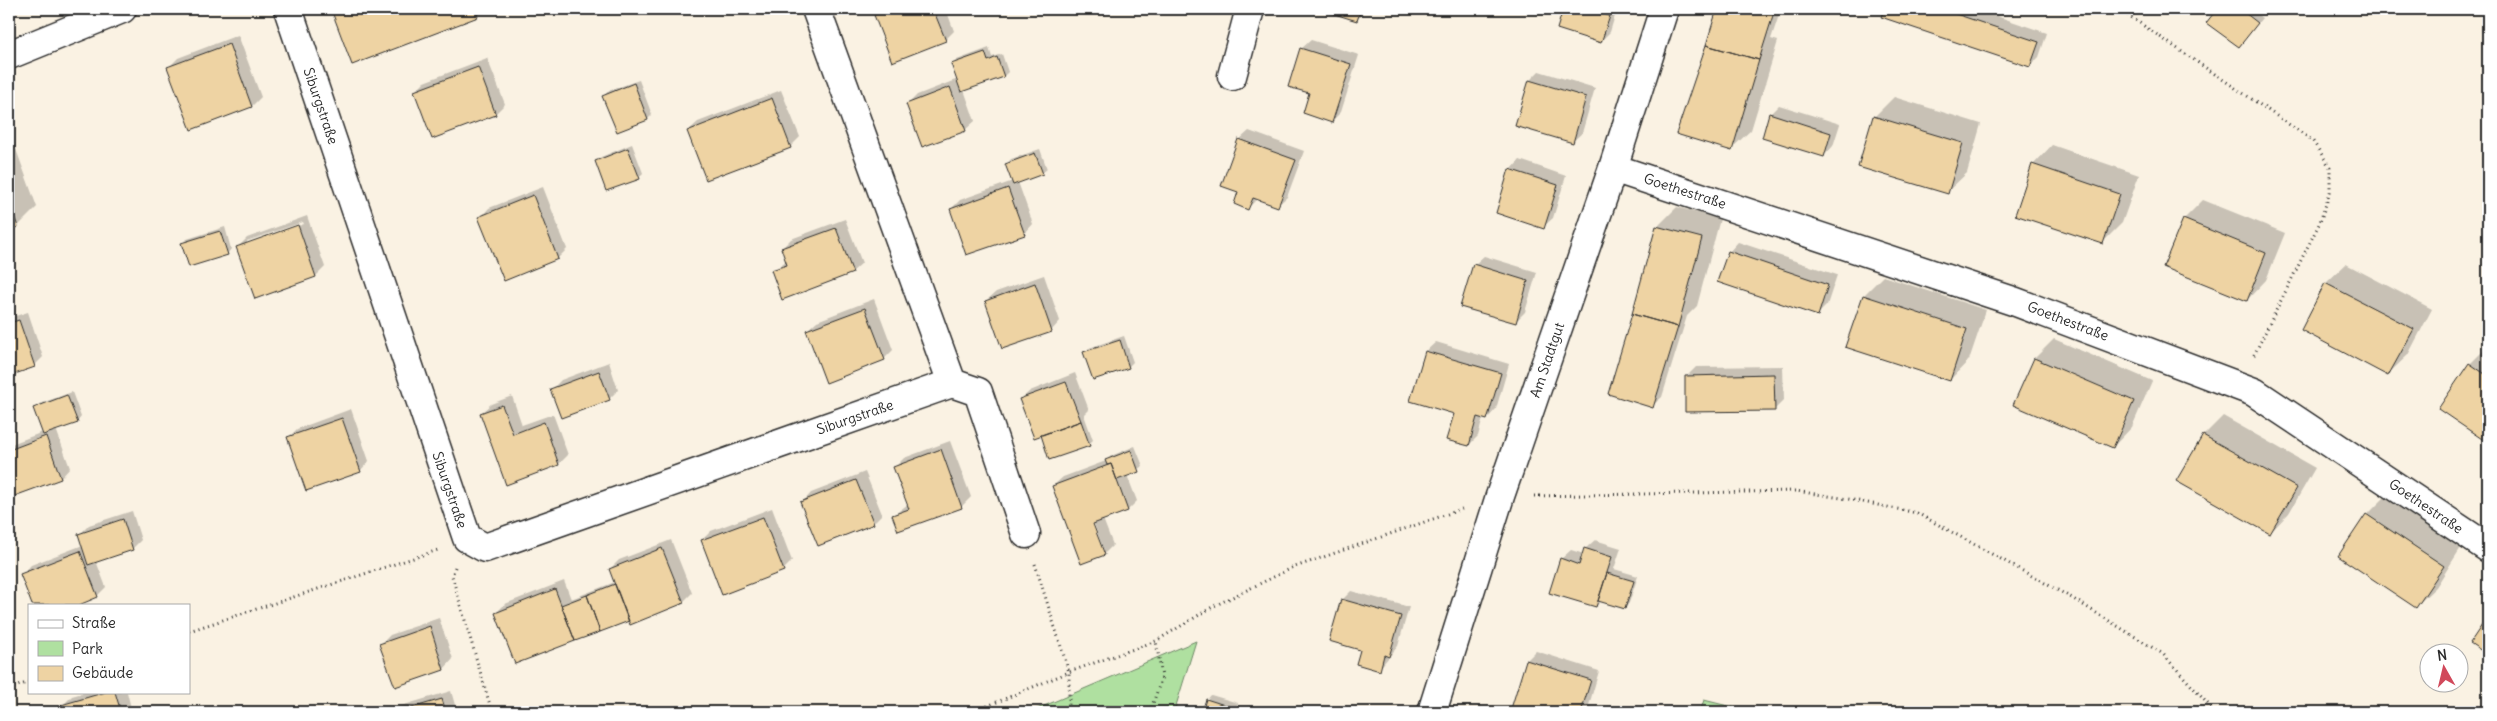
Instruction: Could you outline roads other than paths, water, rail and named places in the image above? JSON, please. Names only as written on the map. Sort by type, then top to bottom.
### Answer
[{"type":"street","points":[[9,55],[122,9]]},
{"type":"street","name":"Siburgstraße","points":[[288,9],[467,538],[485,548],[952,383]]},
{"type":"street","points":[[816,9],[952,383],[978,392],[1026,534]]},
{"type":"street","points":[[1232,76],[1250,9]]},
{"type":"street","name":"Am Stadtgut","points":[[1432,712],[1500,496],[1613,168],[1664,9]]},
{"type":"street","name":"Goethestraße","points":[[1613,168],[2016,302],[2254,392],[2488,548]]}]
